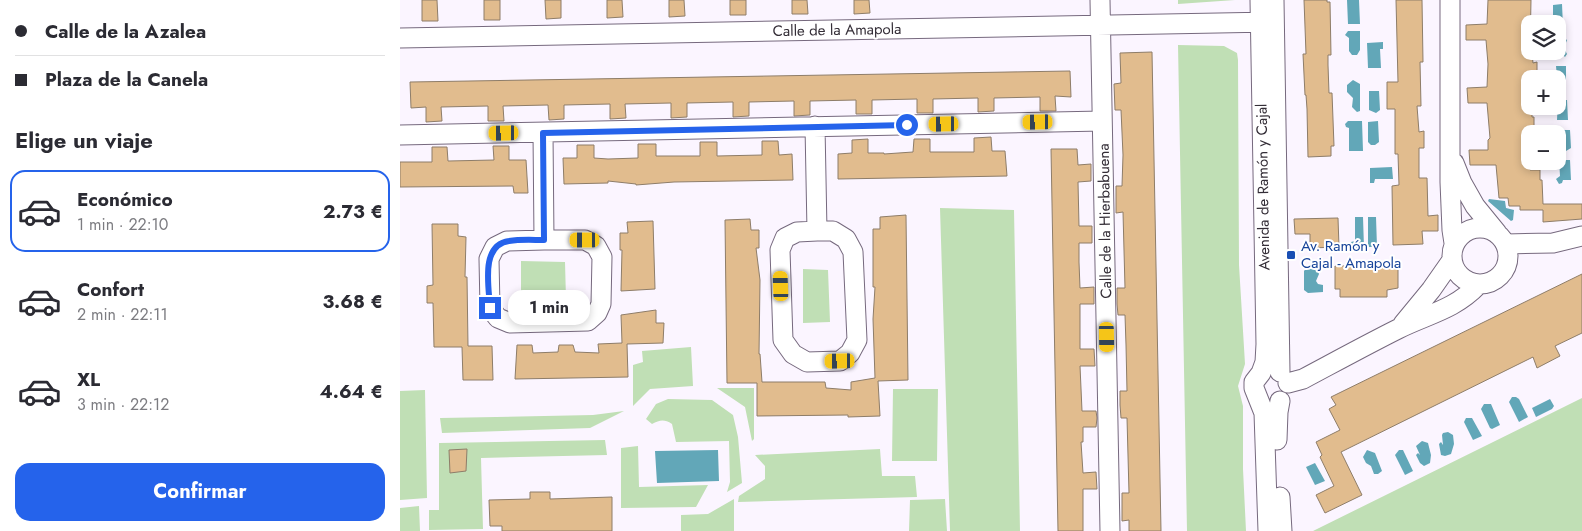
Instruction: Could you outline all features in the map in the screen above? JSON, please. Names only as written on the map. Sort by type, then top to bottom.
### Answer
[{"type":"street","name":"Calle de la Hierbabuena","points":[[1100,0],[1110,531]]},
{"type":"street","name":"Avenida de Ramón y Cajal","points":[[1260,0],[1267,22],[1284,378],[1288,390],[1286,396],[1280,401],[1276,430],[1282,531]]},
{"type":"street","name":"Avenida de Ramón y Cajal","points":[[1268,531],[1266,430],[1264,413],[1260,399],[1256,394],[1254,382],[1261,373],[1265,362],[1266,344],[1267,22],[1274,0]]},
{"type":"street","points":[[1450,0],[1451,216],[1453,252],[1456,272],[1465,280],[1478,284],[1487,284],[1496,280],[1503,273],[1508,264],[1508,254],[1501,239],[1475,206],[1462,183],[1451,157]]},
{"type":"street","name":"Calle de la Amapola","points":[[400,38],[1267,22]]},
{"type":"street","points":[[400,135],[1102,121]]},
{"type":"street","points":[[815,126],[818,231]]},
{"type":"street","points":[[543,133],[544,240]]},
{"type":"street","points":[[1400,328],[1432,290],[1460,236],[1468,230],[1488,229],[1501,239],[1553,243],[1582,236]]},
{"type":"street","points":[[818,231],[833,231],[846,238],[853,252],[857,340],[850,353],[840,361],[807,362],[793,354],[783,340],[780,250],[785,238],[797,232],[818,231]]},
{"type":"street","points":[[544,240],[585,240],[596,246],[602,257],[601,304],[597,314],[588,321],[510,323],[498,318],[490,308],[489,259],[495,247],[507,241],[544,240]]},
{"type":"street","points":[[1261,373],[1267,370],[1284,378],[1303,379],[1400,328],[1454,305],[1469,294],[1478,284]]},
{"type":"street","points":[[1260,399],[1266,403],[1274,404],[1280,401]]},
{"type":"green space","points":[[1178,0],[1235,0],[1178,4]]},
{"type":"green space","points":[[1178,45],[1224,46],[1237,53],[1238,60],[1239,265],[1245,364],[1238,386],[1243,406],[1243,469],[1246,531],[1187,531]]},
{"type":"green space","points":[[940,208],[1014,210],[1020,531],[950,531]]},
{"type":"green space","points":[[521,261],[565,262],[566,299],[521,300]]},
{"type":"green space","points":[[803,269],[828,270],[830,322],[803,323]]},
{"type":"green space","points":[[691,347],[693,386],[650,389],[633,406],[633,365],[643,362],[642,351]]},
{"type":"green space","points":[[717,388],[754,388],[754,439],[752,441],[745,407]]},
{"type":"green space","points":[[893,389],[938,389],[937,461],[892,461]]},
{"type":"green space","points":[[425,390],[427,498],[400,500],[400,391]]},
{"type":"green space","points":[[1582,398],[1582,531],[1313,531]]},
{"type":"green space","points":[[668,399],[712,400],[733,415],[738,437],[742,483],[727,492],[730,482],[729,441],[676,442],[672,424],[662,421],[652,424],[646,419],[656,404]]},
{"type":"green space","points":[[624,411],[590,428],[442,433],[440,418],[593,415]]},
{"type":"green space","points":[[605,440],[607,455],[481,458],[483,529],[429,530],[429,510],[439,510],[439,443]]},
{"type":"green space","points":[[638,446],[639,487],[708,485],[696,507],[621,508],[621,448]]},
{"type":"green space","points":[[880,449],[882,476],[915,476],[917,497],[738,502],[739,496],[765,479],[765,466],[755,455]]},
{"type":"green space","points":[[734,499],[734,531],[681,531],[681,515],[708,514]]},
{"type":"green space","points":[[945,499],[947,531],[909,531],[910,500]]},
{"type":"green space","points":[[419,506],[420,531],[400,531],[400,508]]},
{"type":"water","points":[[1347,0],[1359,0],[1360,24],[1348,24]]},
{"type":"water","points":[[1562,4],[1562,15],[1553,15],[1553,5]]},
{"type":"water","points":[[1348,31],[1360,31],[1360,50],[1357,55],[1352,55],[1349,51],[1349,38],[1345,35]]},
{"type":"water","points":[[1383,42],[1383,49],[1380,49],[1381,68],[1368,68],[1367,43]]},
{"type":"water","points":[[1556,66],[1566,66],[1566,70],[1556,70]]},
{"type":"water","points":[[1353,80],[1360,84],[1360,111],[1357,112],[1352,107],[1353,98],[1347,92],[1347,85]]},
{"type":"water","points":[[1369,91],[1379,91],[1380,110],[1376,113],[1369,110]]},
{"type":"water","points":[[1567,100],[1568,120],[1557,120],[1557,115],[1566,115]]},
{"type":"water","points":[[1348,121],[1362,121],[1363,151],[1349,151],[1349,128],[1345,124]]},
{"type":"water","points":[[1378,121],[1379,142],[1371,145],[1368,142],[1368,122]]},
{"type":"water","points":[[1566,130],[1570,130],[1571,148],[1566,151]]},
{"type":"water","points":[[1566,160],[1570,160],[1571,180],[1563,180],[1559,184],[1556,179],[1560,176],[1560,170],[1566,170]]},
{"type":"water","points":[[1392,167],[1393,179],[1375,179],[1374,183],[1370,183],[1370,168]]},
{"type":"water","points":[[1489,199],[1505,201],[1506,208],[1514,210],[1513,220],[1511,221],[1488,201]]},
{"type":"water","points":[[1355,217],[1363,217],[1364,248],[1351,248],[1351,242],[1355,241]]},
{"type":"water","points":[[1368,217],[1376,217],[1377,247],[1368,247]]},
{"type":"water","points":[[1308,266],[1317,269],[1319,274],[1316,281],[1318,284],[1323,285],[1323,292],[1308,293],[1304,290],[1304,271]]},
{"type":"water","points":[[1512,397],[1519,399],[1528,417],[1519,422],[1509,402]]},
{"type":"water","points":[[1550,399],[1554,406],[1552,409],[1536,417],[1532,408]]},
{"type":"water","points":[[1484,404],[1491,404],[1500,425],[1492,429],[1490,428],[1481,409]]},
{"type":"water","points":[[1466,418],[1472,418],[1482,436],[1473,440],[1464,422]]},
{"type":"water","points":[[1448,432],[1453,435],[1454,444],[1451,454],[1445,456],[1441,455],[1439,444],[1441,442],[1443,445],[1442,435]]},
{"type":"water","points":[[1422,441],[1428,443],[1431,455],[1430,463],[1424,466],[1416,455],[1418,453],[1420,455],[1416,446]]},
{"type":"water","points":[[718,450],[719,481],[657,483],[655,451]]},
{"type":"water","points":[[1367,450],[1375,453],[1382,471],[1378,474],[1374,474],[1371,466],[1366,463],[1363,457]]},
{"type":"water","points":[[1399,450],[1403,450],[1413,471],[1405,475],[1395,455]]},
{"type":"water","points":[[1315,463],[1325,481],[1315,485],[1306,467]]},
{"type":"building","points":[[422,0],[437,0],[438,21],[422,21]]},
{"type":"building","points":[[484,0],[500,0],[500,20],[484,20]]},
{"type":"building","points":[[545,0],[561,0],[561,18],[546,19]]},
{"type":"building","points":[[607,0],[622,0],[623,17],[607,18]]},
{"type":"building","points":[[669,0],[684,0],[685,16],[669,17]]},
{"type":"building","points":[[730,0],[746,0],[746,15],[730,15]]},
{"type":"building","points":[[792,0],[807,0],[808,14],[792,14]]},
{"type":"building","points":[[854,0],[869,0],[870,13],[854,14]]},
{"type":"building","points":[[1304,0],[1327,0],[1327,2],[1330,2],[1331,55],[1328,55],[1328,65],[1329,93],[1332,93],[1334,146],[1331,146],[1331,156],[1308,157],[1303,54],[1306,54]]},
{"type":"building","points":[[1396,0],[1422,0],[1423,62],[1420,62],[1421,106],[1417,106],[1419,132],[1424,131],[1424,148],[1419,148],[1419,178],[1427,178],[1428,216],[1438,215],[1438,231],[1422,231],[1423,244],[1393,245],[1392,186],[1399,185],[1398,154],[1395,154],[1395,109],[1387,109],[1387,82],[1398,82]]},
{"type":"building","points":[[1488,0],[1531,0],[1531,15],[1521,15],[1521,60],[1537,62],[1537,70],[1521,70],[1521,115],[1532,115],[1534,117],[1534,125],[1521,125],[1521,170],[1540,170],[1543,204],[1582,204],[1582,219],[1543,222],[1543,210],[1520,210],[1520,206],[1509,206],[1508,198],[1499,198],[1496,165],[1470,165],[1469,150],[1488,150],[1488,140],[1490,138],[1487,103],[1468,103],[1467,88],[1487,87],[1488,64],[1486,40],[1466,40],[1466,25],[1487,24]]},
{"type":"building","points":[[1152,52],[1161,531],[1129,531],[1129,520],[1122,521],[1122,493],[1129,493],[1127,418],[1121,418],[1120,405],[1120,391],[1127,391],[1125,315],[1118,315],[1117,304],[1117,288],[1125,288],[1123,212],[1116,213],[1116,186],[1122,186],[1123,155],[1121,110],[1115,110],[1114,84],[1121,83],[1120,53]]},
{"type":"building","points":[[1070,71],[1071,97],[1055,96],[1056,111],[1040,111],[1040,97],[994,98],[994,111],[978,112],[978,98],[933,99],[933,113],[917,113],[917,99],[872,100],[872,114],[856,114],[856,100],[810,101],[810,115],[794,116],[794,101],[749,102],[749,116],[733,117],[733,102],[687,103],[687,117],[671,118],[671,103],[625,104],[626,118],[610,119],[610,104],[564,105],[564,119],[549,120],[548,105],[503,106],[504,121],[488,121],[488,106],[441,107],[442,121],[426,122],[426,107],[411,108],[410,82]]},
{"type":"building","points":[[991,137],[992,151],[1005,151],[1007,176],[838,179],[838,154],[852,153],[852,140],[868,139],[868,153],[884,154],[913,152],[914,139],[930,139],[930,152],[974,152],[974,138]]},
{"type":"building","points":[[762,141],[778,141],[779,155],[792,154],[793,180],[674,182],[636,185],[608,181],[608,183],[564,184],[563,158],[577,158],[577,145],[594,145],[594,158],[608,159],[638,158],[638,144],[656,144],[656,156],[700,156],[700,142],[717,142],[717,156],[762,155]]},
{"type":"building","points":[[493,146],[509,146],[509,160],[526,160],[528,193],[514,193],[513,186],[400,187],[400,162],[432,162],[432,147],[447,147],[448,161],[494,160]]},
{"type":"building","points":[[1051,149],[1077,149],[1078,165],[1091,164],[1091,181],[1078,182],[1079,226],[1092,226],[1092,243],[1079,243],[1080,288],[1094,287],[1094,304],[1080,304],[1080,349],[1094,349],[1095,366],[1080,366],[1082,411],[1096,411],[1097,418],[1096,427],[1083,427],[1083,442],[1081,442],[1083,473],[1096,472],[1097,489],[1083,489],[1083,531],[1058,531]]},
{"type":"building","points":[[906,215],[908,380],[878,381],[880,416],[757,416],[757,383],[727,383],[725,220],[750,219],[751,230],[759,230],[759,248],[756,248],[760,280],[759,354],[762,382],[825,382],[826,388],[851,390],[851,382],[875,378],[873,229],[880,229],[880,217]]},
{"type":"building","points":[[1338,218],[1339,247],[1310,248],[1310,234],[1295,234],[1294,219]]},
{"type":"building","points":[[653,221],[655,289],[621,291],[622,250],[620,250],[620,233],[628,233],[627,222]]},
{"type":"building","points":[[432,224],[458,224],[458,236],[466,237],[465,277],[467,277],[468,346],[492,346],[493,380],[463,380],[462,347],[434,347],[433,303],[427,303],[427,286],[433,285]]},
{"type":"building","points":[[1335,266],[1398,266],[1398,288],[1387,290],[1387,297],[1340,297],[1340,289],[1335,289]]},
{"type":"building","points":[[1582,274],[1582,333],[1555,346],[1560,356],[1537,368],[1533,357],[1341,452],[1362,495],[1325,513],[1316,495],[1334,486],[1320,457],[1322,455],[1316,442],[1340,430],[1329,409],[1336,405],[1331,397]]},
{"type":"building","points":[[656,310],[656,323],[664,323],[663,343],[627,344],[628,377],[515,379],[517,345],[532,345],[533,353],[558,352],[559,345],[573,345],[575,352],[599,353],[598,344],[622,343],[621,315]]},
{"type":"building","points":[[467,449],[466,471],[450,473],[449,450]]},
{"type":"building","points":[[530,492],[550,492],[550,499],[612,497],[612,531],[502,531],[502,526],[490,526],[489,500],[530,499]]},
{"type":"place","name":"Av. Ramón y Cajal - Amapola","points":[[1291,255]]},
{"type":"route","points":[[490,308],[489,259],[495,247],[507,241],[544,240],[543,133],[907,125]]}]
